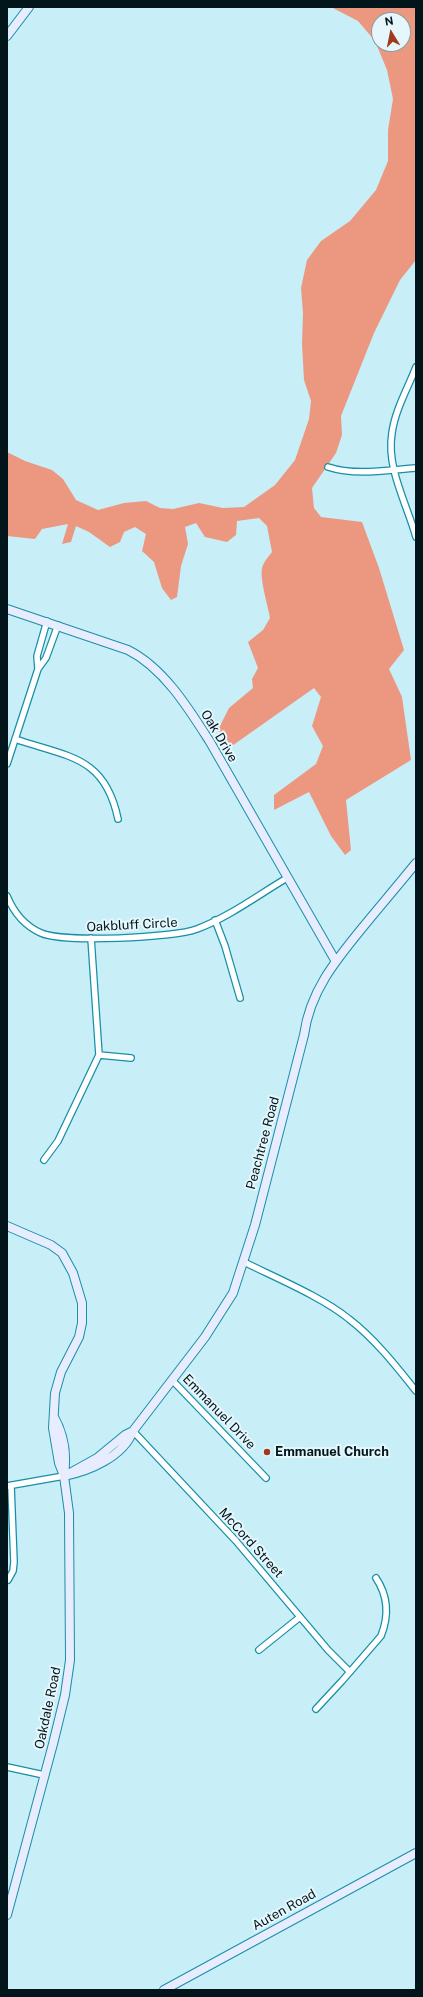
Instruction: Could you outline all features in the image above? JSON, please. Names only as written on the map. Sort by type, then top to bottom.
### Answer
[{"type":"street","points":[[7,36],[29,7]]},
{"type":"street","points":[[416,366],[391,433],[391,456],[394,470],[416,536]]},
{"type":"street","points":[[328,466],[345,470],[361,471],[416,468]]},
{"type":"street","name":"Oak Drive","points":[[7,609],[95,637],[137,654],[167,683],[188,709],[210,742],[335,960]]},
{"type":"street","points":[[38,669],[37,656],[47,621]]},
{"type":"street","points":[[7,764],[38,669],[46,658],[58,625]]},
{"type":"street","points":[[15,740],[74,758],[94,769],[108,787],[118,820]]},
{"type":"street","name":"Peachtree Road","points":[[9,1486],[81,1473],[100,1463],[130,1440],[133,1432],[222,1312],[233,1293],[244,1262],[306,1023],[317,991],[335,960],[413,873],[416,863]]},
{"type":"street","name":"Oakbluff Circle","points":[[7,896],[15,912],[22,920],[41,933],[58,938],[177,934],[197,929],[215,920],[287,878]]},
{"type":"street","points":[[215,920],[225,946],[240,998]]},
{"type":"street","points":[[44,1160],[58,1140],[99,1055],[91,938]]},
{"type":"street","points":[[99,1055],[131,1058]]},
{"type":"street","name":"Oakdale Road","points":[[7,1226],[52,1245],[62,1254],[69,1264],[80,1290],[82,1303],[82,1323],[79,1337],[61,1372],[54,1398],[54,1417],[59,1427],[66,1458],[64,1476],[69,1513],[70,1660],[65,1695],[7,1915]]},
{"type":"street","points":[[244,1262],[293,1286],[349,1318],[372,1340],[416,1391]]},
{"type":"street","name":"Emmanuel Drive","points":[[172,1380],[266,1478]]},
{"type":"street","name":"McCord Street","points":[[133,1432],[236,1541],[328,1650],[350,1672]]},
{"type":"street","points":[[8,1580],[13,1571],[14,1562],[9,1486]]},
{"type":"street","points":[[316,1709],[372,1647],[385,1627],[386,1602],[383,1591],[376,1578]]},
{"type":"street","points":[[259,1650],[300,1617]]},
{"type":"street","points":[[7,1767],[44,1775]]},
{"type":"street","name":"Auten Road","points":[[164,1990],[416,1853]]},
{"type":"shaded area","points":[[331,7],[416,7],[416,260],[400,280],[374,333],[341,416],[342,435],[336,453],[312,488],[314,508],[321,517],[362,522],[379,568],[404,650],[389,669],[402,697],[411,760],[346,800],[351,850],[345,855],[331,836],[309,792],[274,810],[274,795],[316,764],[323,746],[312,726],[321,697],[314,688],[229,748],[218,730],[229,708],[253,688],[252,679],[258,668],[248,642],[263,630],[270,618],[262,576],[263,565],[272,552],[267,526],[259,518],[237,521],[236,535],[227,542],[205,537],[196,523],[185,527],[188,544],[181,566],[177,597],[171,600],[162,588],[154,562],[142,551],[146,534],[135,527],[124,532],[120,542],[110,547],[89,532],[76,526],[71,542],[62,544],[68,524],[42,529],[35,539],[7,536],[7,452],[25,461],[52,470],[63,479],[76,500],[98,510],[124,503],[146,501],[160,508],[173,509],[199,503],[223,508],[244,507],[275,485],[295,460],[309,419],[311,401],[304,380],[301,288],[307,260],[321,241],[350,221],[376,190],[388,161],[388,130],[393,99],[387,70],[380,52],[411,52],[411,12],[371,12],[371,36],[358,21]]},
{"type":"place","name":"Emmanuel Church","points":[[267,1452]]}]
